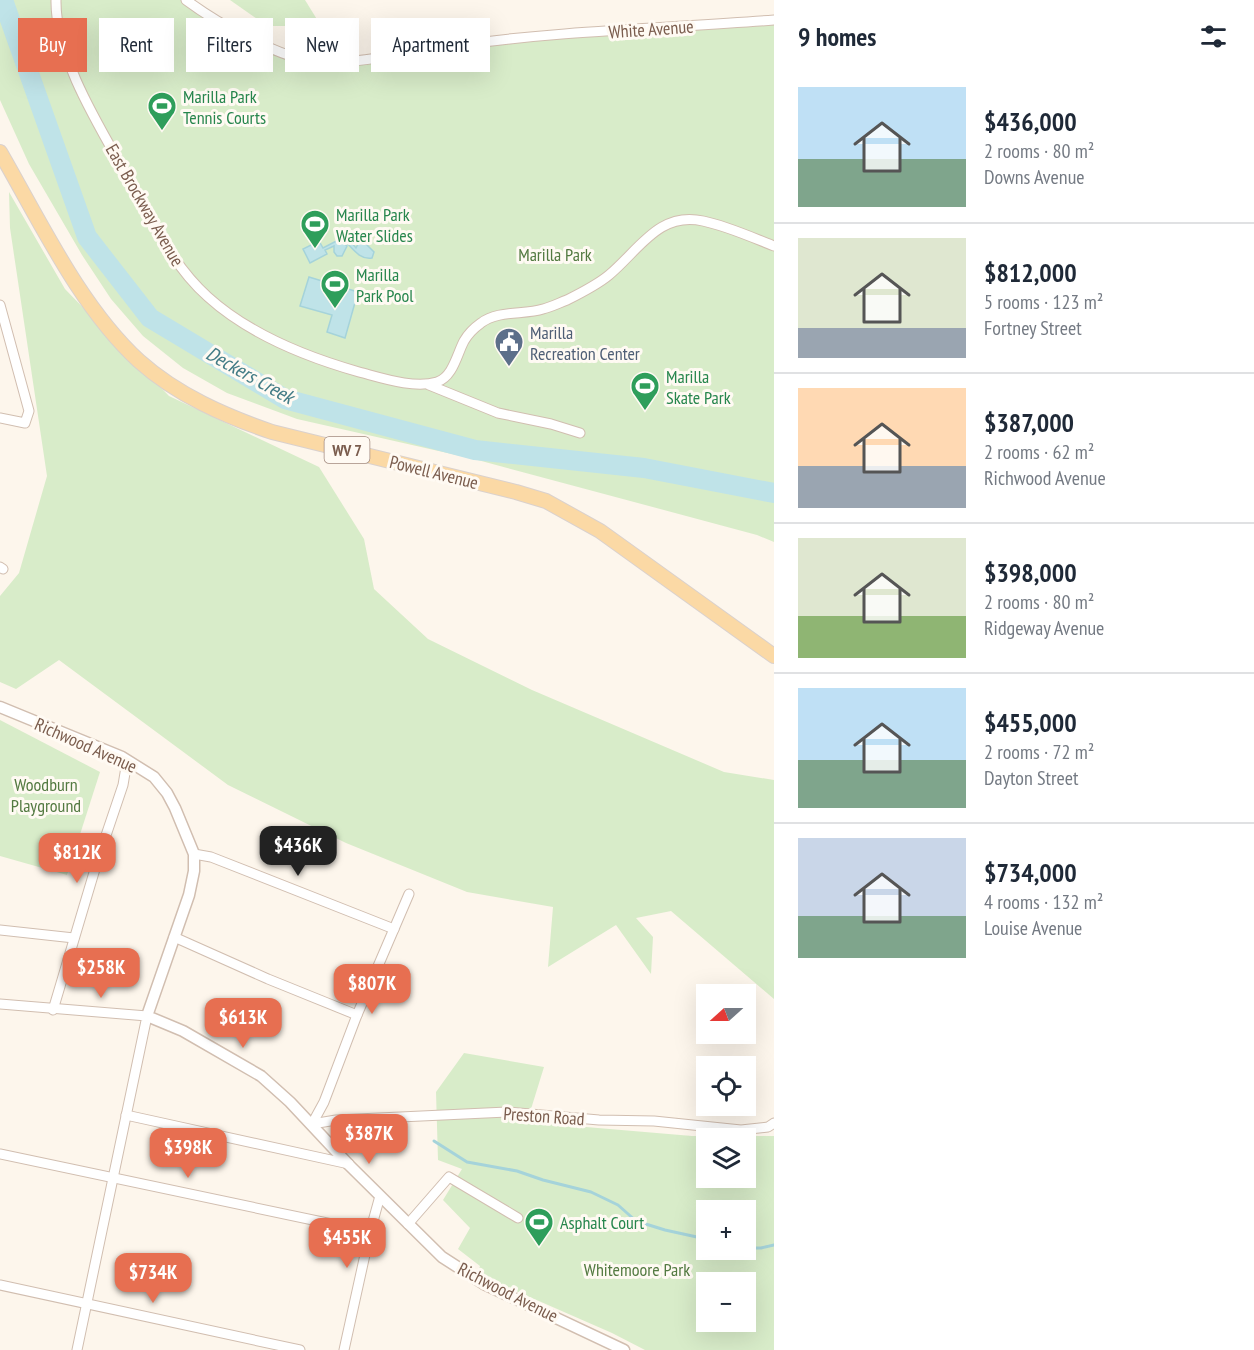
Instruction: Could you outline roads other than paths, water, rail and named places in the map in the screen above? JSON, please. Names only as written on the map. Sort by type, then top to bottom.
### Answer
[{"type":"main road","name":"Powell Avenue","points":[[0,152],[80,288],[111,333],[140,362],[185,394],[234,419],[272,432],[546,501],[600,531],[774,656]]},
{"type":"street","name":"East Brockway Avenue","points":[[56,0],[61,39],[78,83],[98,123],[169,252],[187,276],[210,299],[238,319],[303,355],[371,375],[426,384],[498,413],[551,424],[580,433]]},
{"type":"street","name":"White Avenue","points":[[186,0],[219,23],[278,50],[309,61],[332,63],[530,38],[774,20]]},
{"type":"street","points":[[426,384],[440,381],[449,373],[464,342],[472,330],[484,320],[543,310],[566,300],[607,277],[652,232],[670,221],[703,220],[774,246]]},
{"type":"street","points":[[0,307],[29,411],[25,423],[0,417]]},
{"type":"street","name":"Richwood Avenue","points":[[0,707],[122,757],[153,777],[167,793],[194,854],[194,871],[189,895],[147,1016],[183,1031],[261,1076],[312,1124],[442,1257],[484,1284],[624,1350]]},
{"type":"street","points":[[53,1010],[123,785],[126,767],[122,757]]},
{"type":"street","points":[[194,854],[211,857],[394,929]]},
{"type":"street","points":[[312,1124],[324,1102],[357,1015],[409,894]]},
{"type":"street","points":[[0,930],[74,938]]},
{"type":"street","points":[[174,938],[357,1015]]},
{"type":"street","points":[[0,1004],[147,1016],[77,1350]]},
{"type":"street","name":"Preston Road","points":[[312,1124],[336,1120],[507,1112],[599,1120],[654,1121],[741,1130],[768,1127],[774,1123]]},
{"type":"street","points":[[126,1115],[350,1165]]},
{"type":"street","points":[[0,1154],[370,1232]]},
{"type":"street","points":[[408,1224],[449,1177],[519,1218]]},
{"type":"street","points":[[344,1350],[380,1196]]},
{"type":"street","points":[[0,1285],[300,1350]]},
{"type":"water","name":"Marilla Park Water Slides","points":[[346,236],[356,248],[359,242],[363,241],[374,252],[372,258],[360,256],[345,241],[342,242],[347,246],[342,256],[337,256],[334,246],[325,250],[327,254],[310,263],[303,249],[319,241],[323,248]]},
{"type":"water","name":"Marilla Park Pool","points":[[309,277],[358,292],[345,338],[327,332],[332,315],[300,306]]},
{"type":"waterway","name":"Deckers Creek","points":[[3,0],[87,237],[150,318],[285,399],[475,450],[644,468],[774,493]]},
{"type":"waterway","points":[[434,1141],[467,1162],[517,1171],[591,1192],[618,1205],[636,1221],[696,1237]]},
{"type":"waterway","points":[[756,1248],[774,1245]]},
{"type":"place","name":"Marilla Park Tennis Courts","points":[[162,132]]},
{"type":"place","name":"Marilla Park Water Slides","points":[[315,250]]},
{"type":"place","name":"Marilla Park Pool","points":[[335,310]]},
{"type":"place","name":"Marilla Recreation Center","points":[[509,368]]},
{"type":"place","name":"Marilla Skate Park","points":[[645,412]]},
{"type":"place","name":"Asphalt Court","points":[[539,1248]]},
{"type":"park label","name":"Marilla Park","points":[[555,254]]},
{"type":"park label","name":"Woodburn Playground","points":[[46,794]]},
{"type":"park label","name":"Whitemoore Park","points":[[637,1269]]}]
